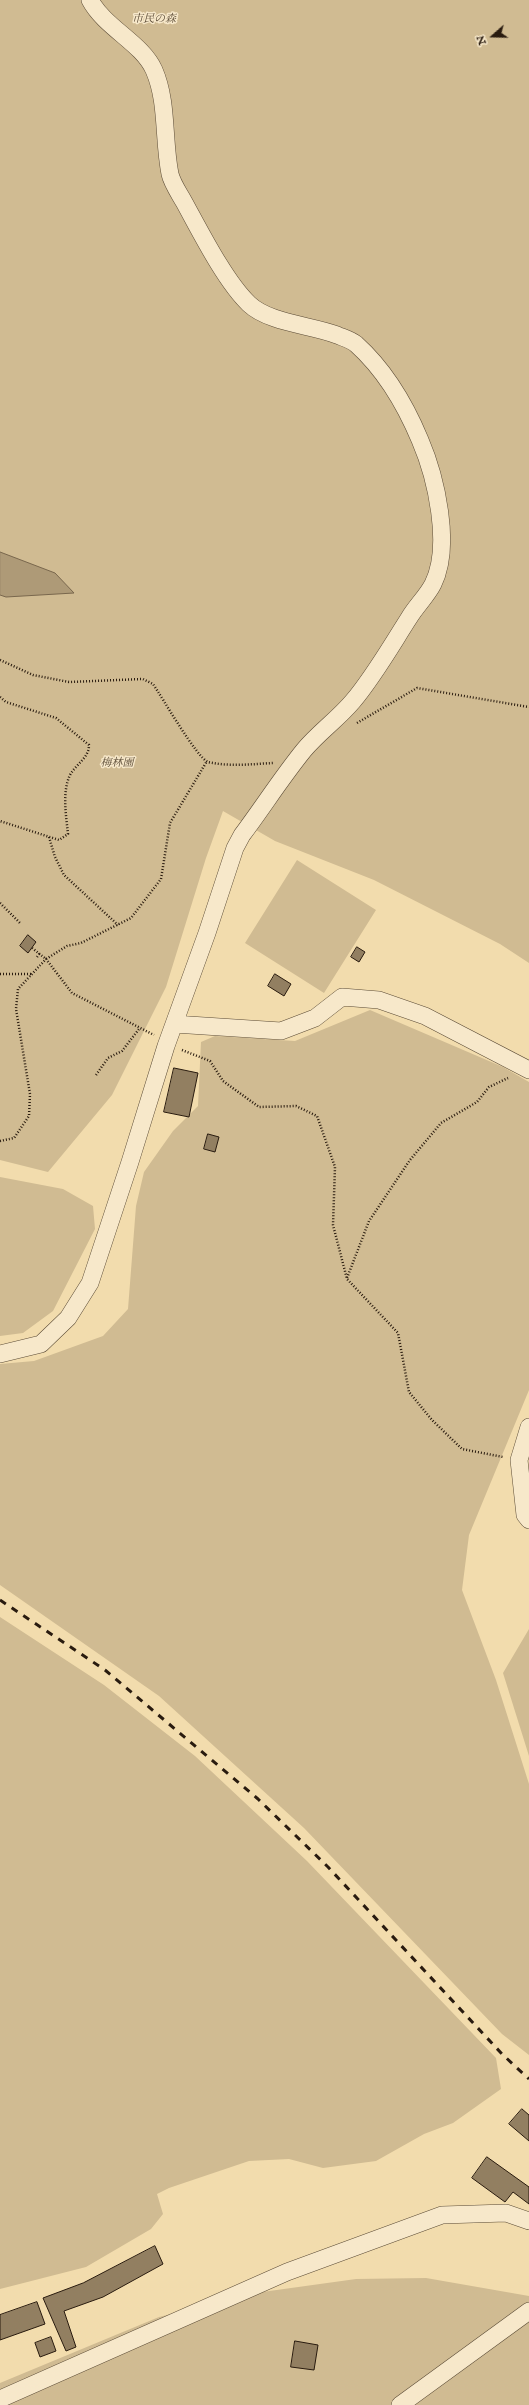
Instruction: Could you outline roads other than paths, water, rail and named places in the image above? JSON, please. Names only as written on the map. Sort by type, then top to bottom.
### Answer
[{"type":"street","points":[[0,1354],[41,1344],[68,1318],[90,1283],[130,1162],[166,1044],[242,835],[295,762],[307,747],[353,701],[393,646],[410,616],[434,583],[441,552],[439,506],[426,454],[408,411],[386,376],[354,342],[319,328],[271,317],[250,306],[237,290],[206,241],[170,176],[165,117],[153,68],[129,40],[100,15],[90,0]]},
{"type":"street","points":[[174,1024],[281,1031],[315,1018],[342,997],[380,1000],[425,1016],[529,1070]]},
{"type":"street","points":[[529,1427],[519,1460],[525,1515],[529,1520]]},
{"type":"street","points":[[0,2399],[287,2272],[442,2215],[506,2213],[529,2221]]},
{"type":"street","points":[[400,2405],[529,2311]]},
{"type":"railway","points":[[0,1600],[105,1670],[258,1799],[328,1867],[502,2054],[529,2079]]},
{"type":"park label","name":"市民の森","points":[[154,20]]},
{"type":"park label","name":"梅林園","points":[[117,764]]}]
